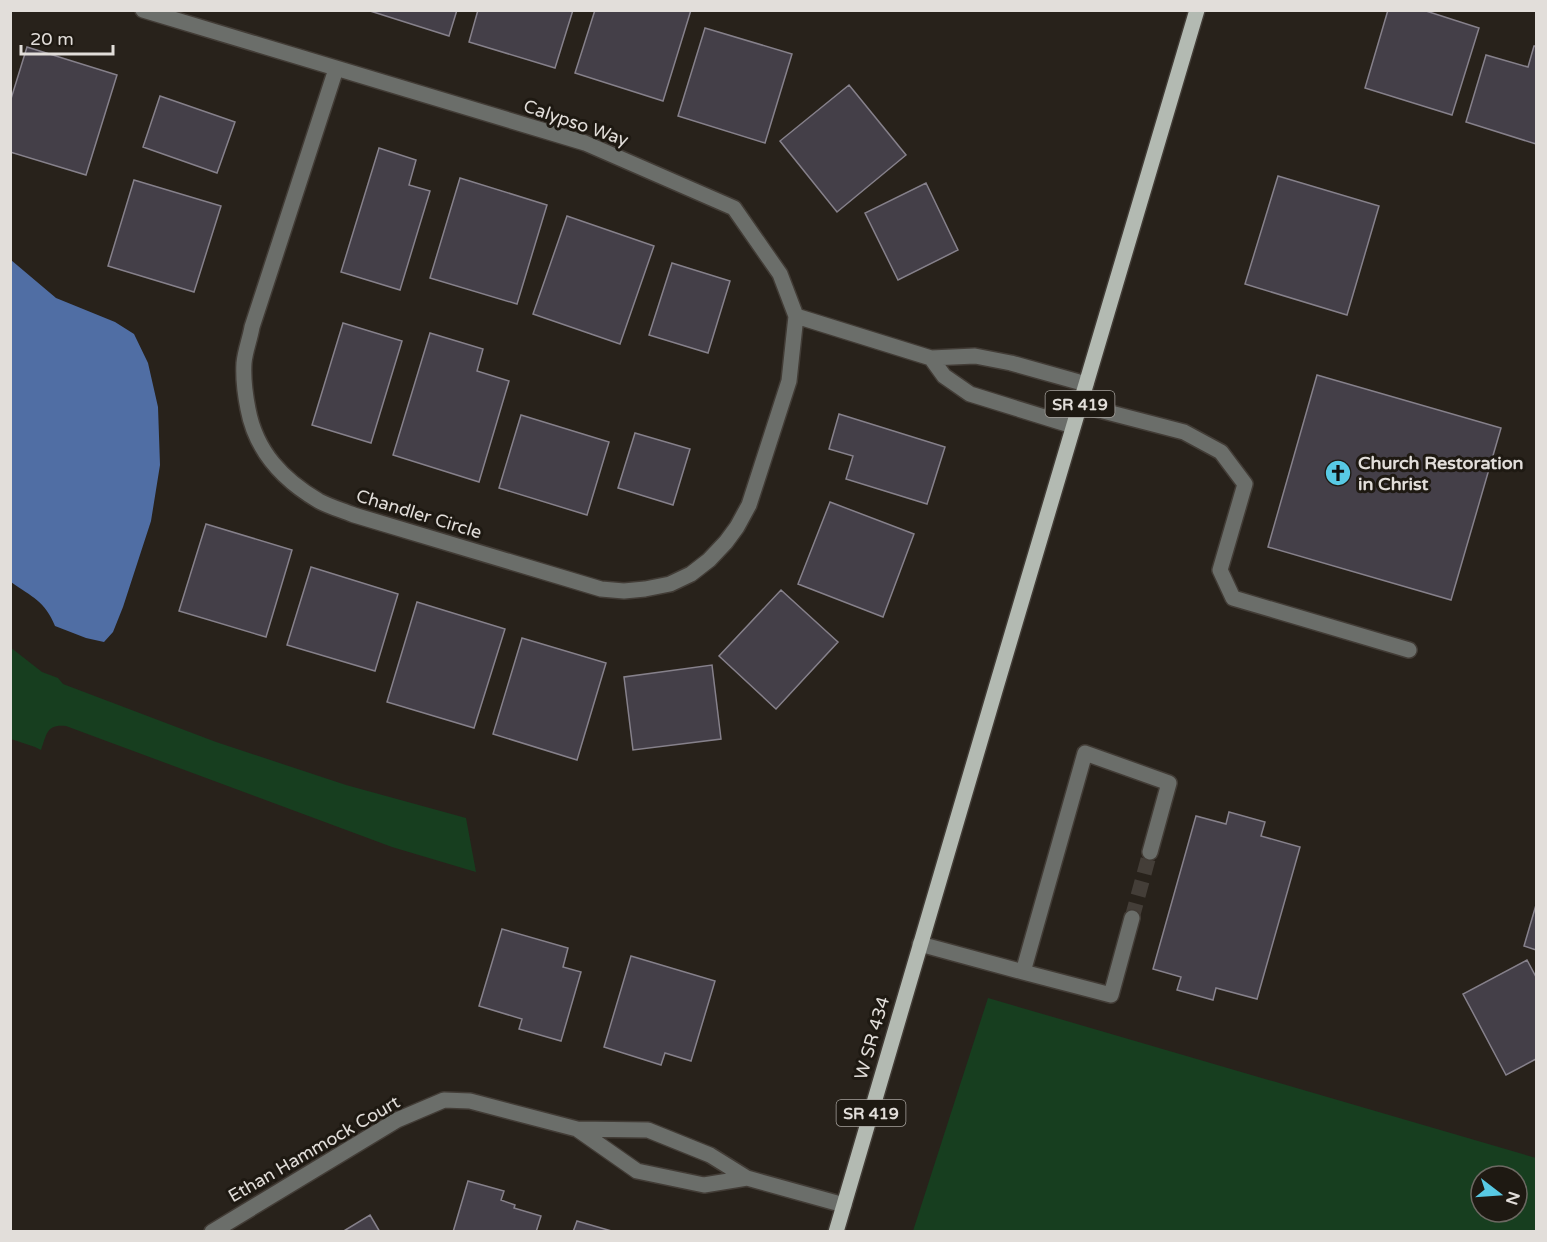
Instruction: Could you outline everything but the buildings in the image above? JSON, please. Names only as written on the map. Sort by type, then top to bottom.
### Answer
[{"type":"main road","name":"SR 419","points":[[920,944],[1197,10]]},
{"type":"main road","name":"W SR 434","points":[[836,1232],[920,944]]},
{"type":"street","name":"Calypso Way","points":[[143,10],[585,143],[734,208],[780,274],[796,316]]},
{"type":"street","name":"Chandler Circle","points":[[336,69],[252,327],[244,362],[244,390],[250,419],[258,441],[268,459],[281,473],[295,486],[321,502],[354,515],[601,589],[624,591],[670,584],[691,574],[709,560],[737,527],[749,505],[789,381],[796,316]]},
{"type":"street","points":[[796,316],[932,358],[975,356],[1011,363],[1086,384]]},
{"type":"street","points":[[932,358],[944,376],[970,394],[1073,426]]},
{"type":"street","points":[[1080,405],[1185,432],[1221,452],[1245,484],[1220,570],[1233,598],[1409,650]]},
{"type":"street","points":[[1023,972],[1085,753],[1169,783],[1150,852]]},
{"type":"street","points":[[920,944],[1111,995],[1132,918]]},
{"type":"street","name":"Ethan Hammock Court","points":[[212,1232],[397,1120],[444,1100],[470,1101],[577,1129],[648,1130],[710,1155],[747,1178],[844,1205]]},
{"type":"street","name":"Ethan Hammock Court","points":[[577,1129],[637,1171],[704,1185],[747,1178]]},
{"type":"green space","points":[[10,647],[42,672],[58,678],[63,684],[216,742],[346,785],[466,818],[476,872],[392,847],[66,726],[51,728],[41,750],[11,739]]},
{"type":"green space","points":[[988,998],[1536,1158],[1536,1231],[913,1231]]},
{"type":"water","points":[[11,260],[56,298],[115,322],[134,334],[148,363],[158,407],[160,465],[151,521],[123,607],[113,632],[104,642],[55,626],[42,605],[11,582]]},
{"type":"tunnel","points":[[1132,918],[1150,852]]},
{"type":"place","name":"Church Restoration in Christ","points":[[1338,473]]}]
